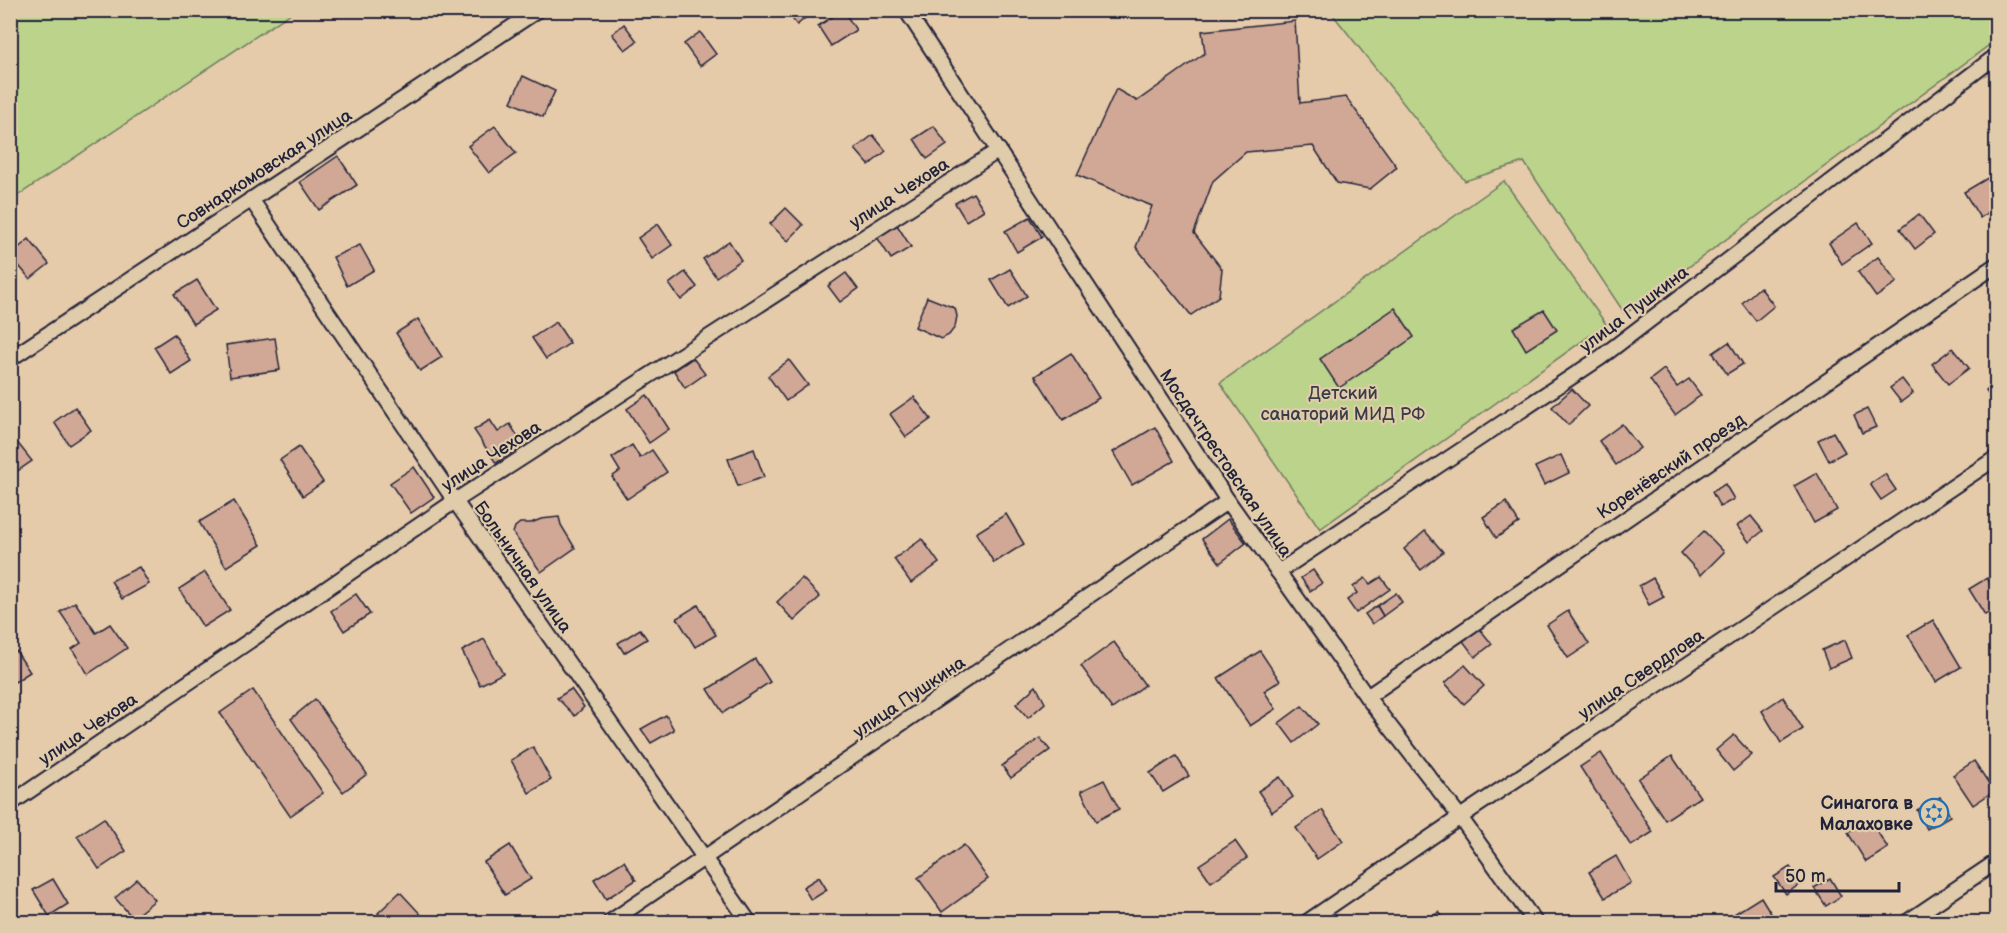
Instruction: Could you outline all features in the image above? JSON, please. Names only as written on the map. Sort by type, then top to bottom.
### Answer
[{"type":"street","name":"Совнаркомовская улица","points":[[10,359],[538,10]]},
{"type":"street","name":"Мосдачтрестовская улица","points":[[906,10],[1228,501],[1367,697],[1460,817],[1535,922]]},
{"type":"street","name":"улица Пушкина","points":[[1278,572],[1606,354],[1996,56]]},
{"type":"street","name":"улица Чехова","points":[[10,804],[455,501],[999,150]]},
{"type":"street","name":"Больничная улица","points":[[251,199],[455,501],[749,922]]},
{"type":"street","name":"Коренёвский проезд","points":[[1367,697],[1996,265]]},
{"type":"street","name":"улица Свердлова","points":[[1307,922],[1996,458]]},
{"type":"street","name":"улица Пушкина","points":[[610,922],[1228,501]]},
{"type":"street","points":[[1907,922],[1996,862]]},
{"type":"green space","points":[[11,10],[294,10],[294,11],[11,200]]},
{"type":"green space","points":[[1996,10],[1996,40],[1625,314],[1524,162],[1465,181],[1330,11]]},
{"type":"green space","name":"Детский санаторий МИД РФ","points":[[1504,181],[1606,324],[1320,529],[1220,383]]},
{"type":"building","points":[[788,10],[815,10],[797,25],[787,12]]},
{"type":"building","points":[[843,10],[856,30],[831,46],[818,26]]},
{"type":"building","points":[[1295,21],[1300,103],[1346,97],[1397,167],[1370,189],[1337,183],[1313,146],[1246,152],[1213,181],[1194,233],[1222,269],[1219,296],[1191,315],[1136,247],[1152,206],[1077,175],[1116,89],[1137,101],[1205,53],[1202,31]]},
{"type":"building","points":[[624,24],[637,41],[625,50],[612,34]]},
{"type":"building","points":[[700,32],[716,54],[700,66],[684,44]]},
{"type":"building","points":[[523,76],[555,91],[543,117],[511,102]]},
{"type":"building","points":[[495,126],[516,153],[489,173],[468,146]]},
{"type":"building","points":[[934,126],[947,145],[927,159],[914,139]]},
{"type":"building","points":[[873,135],[886,151],[869,165],[855,149]]},
{"type":"building","points":[[338,156],[357,185],[319,210],[300,182]]},
{"type":"building","points":[[1991,176],[1996,185],[1996,207],[1980,218],[1964,192]]},
{"type":"building","points":[[973,193],[984,210],[966,221],[955,203]]},
{"type":"building","points":[[786,208],[803,225],[788,241],[770,224]]},
{"type":"building","points":[[1919,214],[1934,234],[1915,249],[1900,229]]},
{"type":"building","points":[[1030,217],[1042,237],[1017,252],[1005,231]]},
{"type":"building","points":[[1858,223],[1872,243],[1842,264],[1829,243]]},
{"type":"building","points":[[658,224],[672,245],[652,259],[638,238]]},
{"type":"building","points":[[897,225],[911,247],[891,259],[877,237]]},
{"type":"building","points":[[29,239],[49,264],[30,279],[10,255]]},
{"type":"building","points":[[729,241],[741,260],[716,277],[703,259]]},
{"type":"building","points":[[360,245],[374,270],[347,286],[333,257]]},
{"type":"building","points":[[1878,257],[1897,282],[1876,297],[1858,272]]},
{"type":"building","points":[[1010,269],[1027,296],[1008,308],[991,280]]},
{"type":"building","points":[[685,272],[697,287],[681,300],[669,284]]},
{"type":"building","points":[[846,273],[858,289],[840,302],[828,286]]},
{"type":"building","points":[[197,280],[216,310],[193,324],[174,294]]},
{"type":"building","points":[[1760,287],[1774,306],[1756,321],[1742,303]]},
{"type":"building","points":[[927,297],[955,308],[957,316],[955,327],[949,335],[941,339],[915,327]]},
{"type":"building","points":[[1395,308],[1414,337],[1339,388],[1320,359]]},
{"type":"building","points":[[1544,310],[1557,330],[1526,350],[1513,328]]},
{"type":"building","points":[[1996,312],[1996,330],[1989,317]]},
{"type":"building","points":[[418,319],[442,357],[420,371],[396,333]]},
{"type":"building","points":[[556,322],[570,343],[546,359],[532,338]]},
{"type":"building","points":[[174,334],[191,361],[171,374],[154,347]]},
{"type":"building","points":[[275,338],[280,370],[230,377],[226,345]]},
{"type":"building","points":[[1729,342],[1743,364],[1727,374],[1713,353]]},
{"type":"building","points":[[1953,348],[1969,368],[1948,384],[1932,364]]},
{"type":"building","points":[[1071,353],[1099,398],[1063,420],[1035,376]]},
{"type":"building","points":[[693,358],[705,374],[685,388],[674,371]]},
{"type":"building","points":[[789,360],[808,385],[786,401],[768,376]]},
{"type":"building","points":[[1664,369],[1677,387],[1689,379],[1701,395],[1675,415],[1650,380]]},
{"type":"building","points":[[1902,379],[1913,393],[1901,402],[1890,388]]},
{"type":"building","points":[[1996,384],[1996,407],[1986,391]]},
{"type":"building","points":[[1572,389],[1588,406],[1568,425],[1552,407]]},
{"type":"building","points":[[647,395],[669,429],[649,443],[627,409]]},
{"type":"building","points":[[914,397],[931,419],[906,437],[890,414]]},
{"type":"building","points":[[75,407],[91,430],[69,445],[54,422]]},
{"type":"building","points":[[1867,409],[1876,427],[1862,433],[1854,415]]},
{"type":"building","points":[[490,420],[498,432],[510,424],[520,440],[508,448],[511,453],[496,463],[474,430]]},
{"type":"building","points":[[1622,424],[1640,448],[1616,465],[1599,441]]},
{"type":"building","points":[[1155,427],[1174,461],[1132,485],[1113,452]]},
{"type":"building","points":[[1833,432],[1845,452],[1829,461],[1818,440]]},
{"type":"building","points":[[16,441],[32,461],[10,476],[10,445]]},
{"type":"building","points":[[632,445],[640,458],[652,450],[667,472],[627,499],[612,477],[620,471],[612,458]]},
{"type":"building","points":[[299,447],[323,482],[303,496],[280,460]]},
{"type":"building","points":[[754,449],[764,477],[738,486],[728,459]]},
{"type":"building","points":[[1561,455],[1569,473],[1544,485],[1535,467]]},
{"type":"building","points":[[414,467],[434,497],[411,513],[390,483]]},
{"type":"building","points":[[1817,473],[1837,510],[1814,523],[1794,486]]},
{"type":"building","points":[[1885,474],[1896,490],[1881,500],[1870,484]]},
{"type":"building","points":[[1725,484],[1734,499],[1720,507],[1712,492]]},
{"type":"building","points":[[234,501],[261,545],[226,567],[199,522]]},
{"type":"building","points":[[1506,502],[1519,523],[1496,538],[1483,517]]},
{"type":"building","points":[[1006,514],[1024,544],[994,563],[976,533]]},
{"type":"building","points":[[1751,516],[1763,531],[1749,542],[1737,526]]},
{"type":"building","points":[[559,517],[561,525],[575,548],[541,572],[513,533],[515,527],[520,523]]},
{"type":"building","points":[[1228,519],[1246,543],[1220,563],[1202,539]]},
{"type":"building","points":[[1425,531],[1443,552],[1421,570],[1404,549]]},
{"type":"building","points":[[1704,531],[1724,552],[1701,575],[1681,553]]},
{"type":"building","points":[[922,539],[939,563],[911,583],[894,559]]},
{"type":"building","points":[[139,567],[149,584],[122,599],[111,581]]},
{"type":"building","points":[[1313,570],[1322,583],[1310,591],[1301,578]]},
{"type":"building","points":[[205,572],[230,610],[203,627],[179,589]]},
{"type":"building","points":[[1381,577],[1390,589],[1356,613],[1347,600],[1357,593],[1353,587],[1365,578],[1370,584]]},
{"type":"building","points":[[802,578],[820,597],[794,621],[777,602]]},
{"type":"building","points":[[1653,578],[1664,597],[1649,605],[1639,586]]},
{"type":"building","points":[[1987,578],[1996,592],[1996,608],[1985,615],[1969,589]]},
{"type":"building","points":[[1396,593],[1402,602],[1383,616],[1377,606]]},
{"type":"building","points":[[356,594],[370,614],[344,631],[331,611]]},
{"type":"building","points":[[75,602],[96,633],[110,624],[127,648],[88,674],[72,649],[81,643],[60,612]]},
{"type":"building","points":[[698,605],[716,635],[695,647],[677,618]]},
{"type":"building","points":[[1377,606],[1383,616],[1372,624],[1365,614]]},
{"type":"building","points":[[1568,611],[1589,644],[1568,658],[1547,625]]},
{"type":"building","points":[[1933,620],[1961,667],[1936,682],[1908,635]]},
{"type":"building","points":[[1479,628],[1492,644],[1475,657],[1463,641]]},
{"type":"building","points":[[640,629],[647,639],[624,653],[618,643]]},
{"type":"building","points":[[484,639],[503,673],[480,685],[462,651]]},
{"type":"building","points":[[1845,640],[1852,658],[1829,668],[1822,650]]},
{"type":"building","points":[[1114,642],[1145,685],[1112,709],[1081,666]]},
{"type":"building","points":[[16,651],[30,672],[10,685],[10,654]]},
{"type":"building","points":[[1260,651],[1280,681],[1264,691],[1276,709],[1250,726],[1218,678]]},
{"type":"building","points":[[755,659],[770,682],[723,713],[708,689]]},
{"type":"building","points":[[1465,665],[1484,686],[1464,704],[1445,683]]},
{"type":"building","points":[[1036,686],[1045,703],[1028,718],[1016,704]]},
{"type":"building","points":[[571,689],[584,707],[575,716],[557,698]]},
{"type":"building","points":[[253,690],[323,793],[290,816],[220,713]]},
{"type":"building","points":[[1783,697],[1803,729],[1781,743],[1762,711]]},
{"type":"building","points":[[315,699],[367,774],[343,792],[291,719]]},
{"type":"building","points":[[1302,706],[1318,724],[1294,743],[1279,723]]},
{"type":"building","points":[[666,715],[674,730],[651,743],[641,729]]},
{"type":"building","points":[[1734,735],[1752,755],[1733,771],[1716,750]]},
{"type":"building","points":[[1040,738],[1050,750],[1011,778],[1002,766]]},
{"type":"building","points":[[533,747],[551,780],[529,793],[511,760]]},
{"type":"building","points":[[1601,753],[1653,832],[1631,846],[1580,767]]},
{"type":"building","points":[[1176,756],[1189,776],[1163,792],[1150,773]]},
{"type":"building","points":[[1672,756],[1700,797],[1665,820],[1638,779]]},
{"type":"building","points":[[1974,761],[1994,791],[1973,805],[1953,775]]},
{"type":"building","points":[[1280,777],[1293,797],[1272,812],[1258,791]]},
{"type":"building","points":[[1104,780],[1119,809],[1096,821],[1081,791]]},
{"type":"building","name":"Синагога в Малаховке","points":[[1940,797],[1950,816],[1927,829],[1917,810]]},
{"type":"building","points":[[1322,810],[1343,841],[1317,859],[1296,828]]},
{"type":"building","points":[[104,818],[126,851],[99,869],[77,836]]},
{"type":"building","points":[[1869,819],[1888,848],[1866,862],[1848,833]]},
{"type":"building","points":[[1235,841],[1247,858],[1211,882],[1199,865]]},
{"type":"building","points":[[510,845],[531,879],[505,895],[484,862]]},
{"type":"building","points":[[964,845],[988,879],[942,912],[918,878]]},
{"type":"building","points":[[1616,856],[1631,883],[1605,898],[1589,872]]},
{"type":"building","points":[[624,861],[636,880],[606,899],[594,879]]},
{"type":"building","points":[[1790,867],[1801,883],[1786,894],[1774,877]]},
{"type":"building","points":[[819,877],[827,890],[811,900],[803,887]]},
{"type":"building","points":[[1830,878],[1841,896],[1826,906],[1814,888]]},
{"type":"building","points":[[53,879],[68,904],[49,916],[33,890]]},
{"type":"building","points":[[137,879],[155,900],[133,918],[115,898]]},
{"type":"building","points":[[400,892],[426,920],[423,922],[387,922],[378,913]]},
{"type":"building","points":[[1761,897],[1775,920],[1739,922],[1734,914]]},
{"type":"building","points":[[1439,912],[1446,922],[1424,922]]},
{"type":"building","points":[[669,914],[674,922],[655,922]]},
{"type":"place","name":"Синагога в Малаховке","points":[[1934,813]]}]
